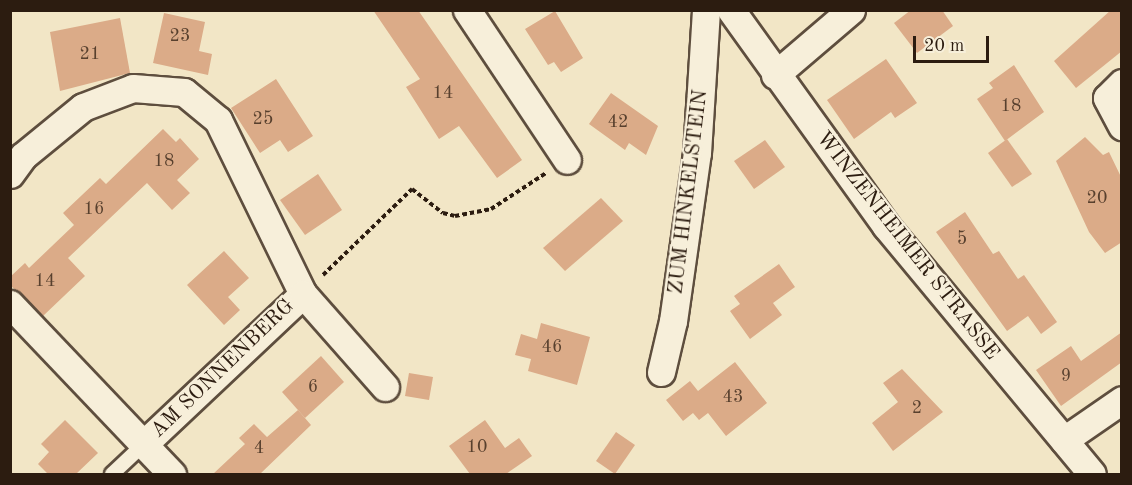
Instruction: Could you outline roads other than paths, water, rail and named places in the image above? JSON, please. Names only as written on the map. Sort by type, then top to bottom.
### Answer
[{"type":"street","points":[[467,10],[567,160]]},
{"type":"street","name":"ZUM HINKELSTEIN","points":[[661,372],[673,321],[697,153],[706,10]]},
{"type":"street","name":"WINZENHEIMER STRASSE","points":[[731,10],[775,75],[886,226],[1092,474]]},
{"type":"street","points":[[775,75],[851,10]]},
{"type":"street","points":[[1122,83],[1107,98],[1122,126]]},
{"type":"street","name":"AM SONNENBERG","points":[[10,174],[23,156],[83,108],[133,88],[184,92],[218,120],[303,294],[385,387]]},
{"type":"street","name":"AM SONNENBERG","points":[[144,444],[303,294]]},
{"type":"street","name":"AM SONNENBERG","points":[[10,304],[172,474]]},
{"type":"street","points":[[1064,440],[1122,400]]},
{"type":"lane","points":[[112,474],[144,444]]}]
